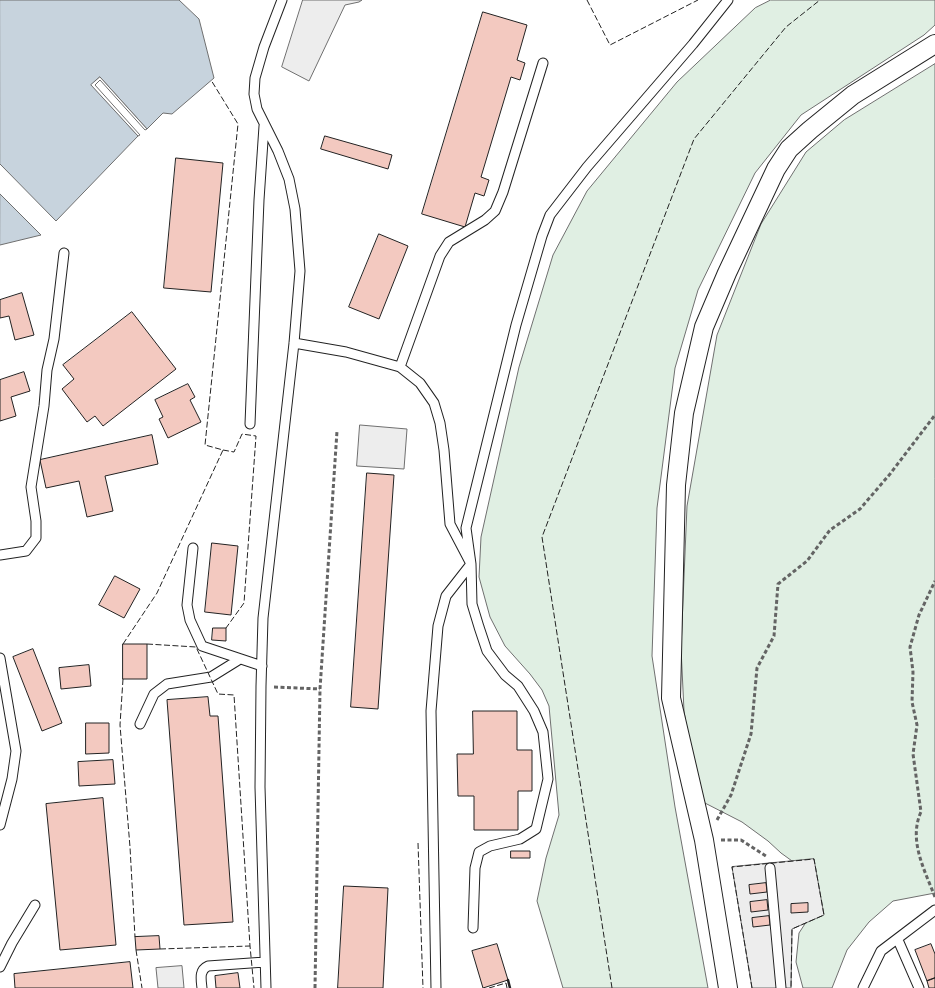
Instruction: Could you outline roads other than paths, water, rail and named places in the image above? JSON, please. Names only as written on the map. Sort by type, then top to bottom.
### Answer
[{"type":"street","points":[[728,988],[704,840],[670,698],[676,485],[684,413],[704,327],[776,169],[789,149],[853,95],[935,44]]},
{"type":"lane","points":[[266,988],[260,787],[260,686],[264,618],[300,271],[295,209],[289,179],[278,151],[257,109],[254,94],[255,78],[264,47],[282,0]]},
{"type":"lane","points":[[473,928],[475,868],[479,852],[490,846],[520,839],[536,829],[548,780],[543,732],[534,711],[518,686],[496,664],[484,643],[472,604],[471,564],[466,528],[516,325],[550,215],[587,167],[729,1]]},
{"type":"lane","points":[[400,367],[440,256],[449,242],[485,220],[495,211],[498,205],[543,63]]},
{"type":"lane","points":[[250,424],[259,200],[264,126]]},
{"type":"lane","points":[[0,555],[26,551],[36,538],[36,521],[31,487],[44,406],[47,370],[54,339],[64,253]]},
{"type":"lane","points":[[294,343],[346,352],[400,367],[420,383],[434,403],[440,422],[450,524],[471,564]]},
{"type":"lane","points":[[193,548],[187,605],[190,620],[202,646],[262,666]]},
{"type":"lane","points":[[436,988],[431,711],[433,683],[438,626],[446,596],[471,564]]},
{"type":"lane","points":[[0,658],[16,751],[12,779],[0,822]]},
{"type":"lane","points":[[140,724],[154,694],[167,684],[211,677],[240,659]]},
{"type":"lane","points":[[770,868],[781,988]]},
{"type":"lane","points":[[0,967],[35,905]]},
{"type":"lane","points":[[863,988],[882,951],[935,910]]},
{"type":"lane","points":[[898,940],[919,988]]},
{"type":"lane","points":[[202,988],[200,975],[204,968],[208,966],[265,962]]}]
